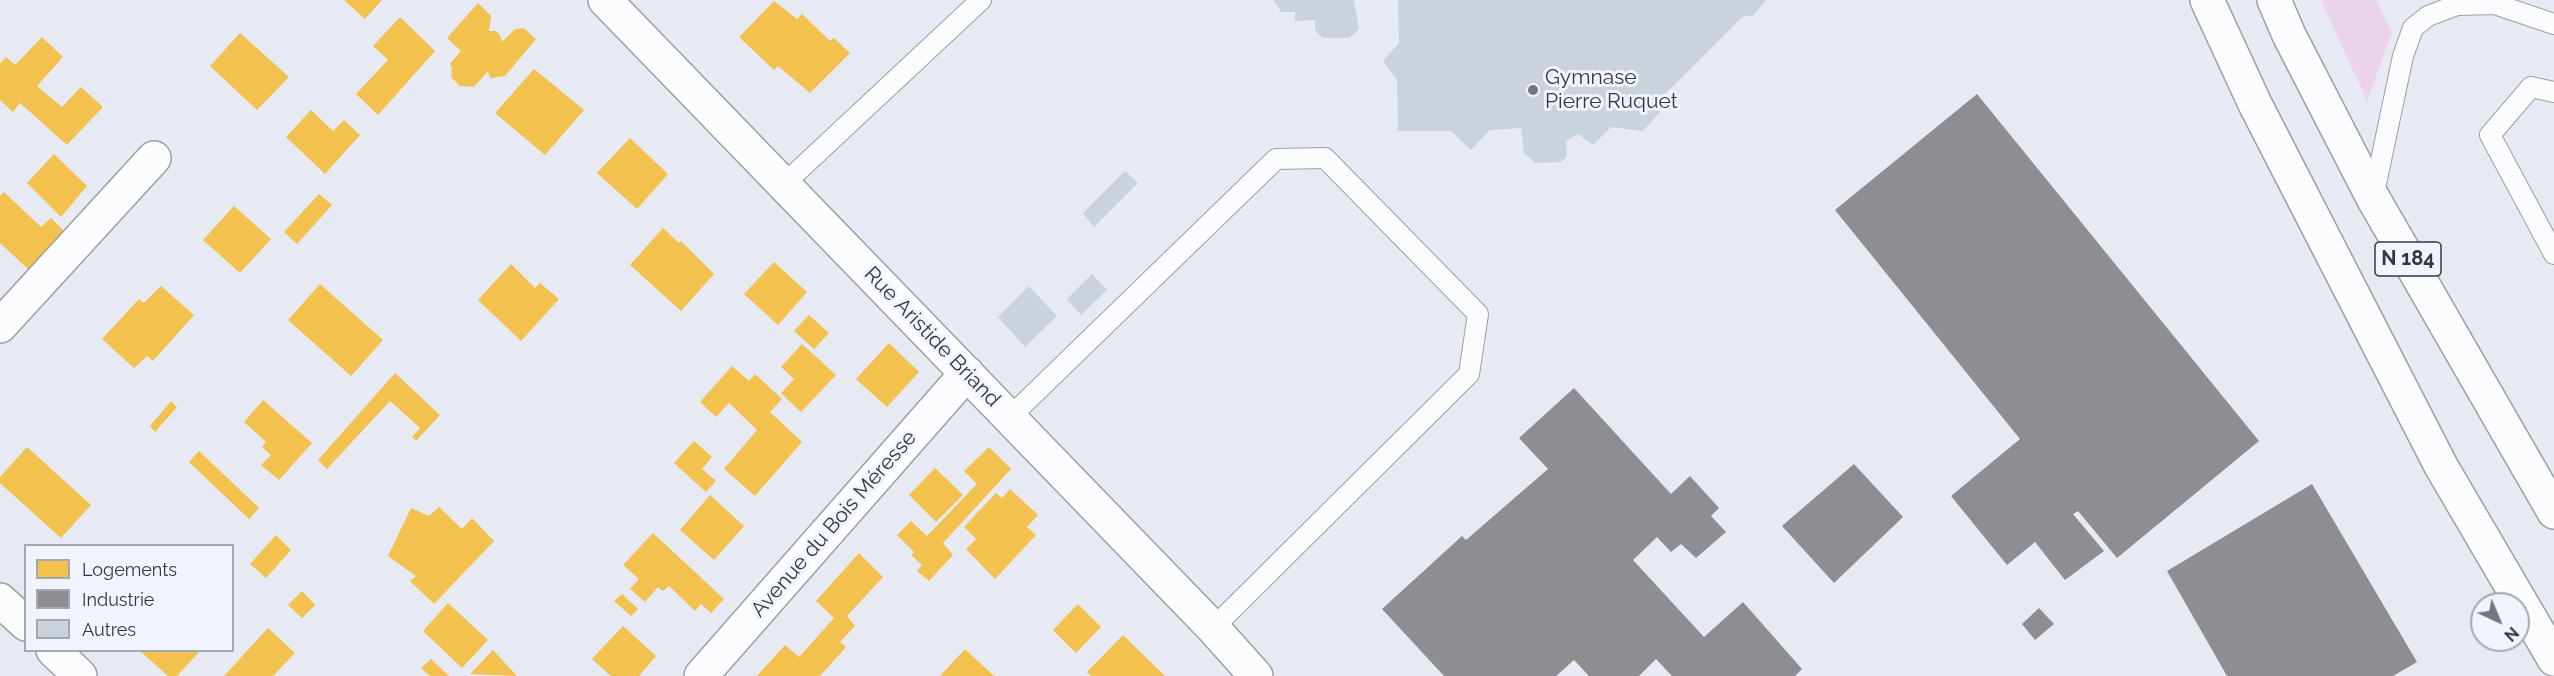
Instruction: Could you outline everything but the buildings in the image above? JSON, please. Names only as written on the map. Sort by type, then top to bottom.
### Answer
[{"type":"street","name":"Rue Aristide Briand","points":[[604,0],[1010,417],[1213,628],[1256,676]]},
{"type":"street","name":"N 184","points":[[2207,0],[2255,104],[2441,466],[2554,659]]},
{"type":"street","name":"N 184","points":[[2274,0],[2289,35],[2373,198],[2554,512]]},
{"type":"street","points":[[0,326],[154,158]]},
{"type":"street","name":"Avenue du Bois Méresse","points":[[701,676],[967,373]]},
{"type":"street","points":[[0,600],[24,622]]},
{"type":"street","points":[[54,652],[80,676]]},
{"type":"lane","points":[[784,184],[981,0]]},
{"type":"lane","points":[[2373,198],[2403,56],[2413,28],[2428,16],[2457,5],[2495,4],[2554,24]]},
{"type":"lane","points":[[2554,92],[2531,87],[2490,135],[2554,254]]},
{"type":"lane","points":[[1010,417],[1276,159],[1325,158],[1478,314],[1469,374],[1213,628]]},
{"type":"shaded area","points":[[2321,0],[2376,0],[2392,33],[2367,101]]},
{"type":"place","name":"Gymnase Pierre Ruquet","points":[[1533,90]]}]
